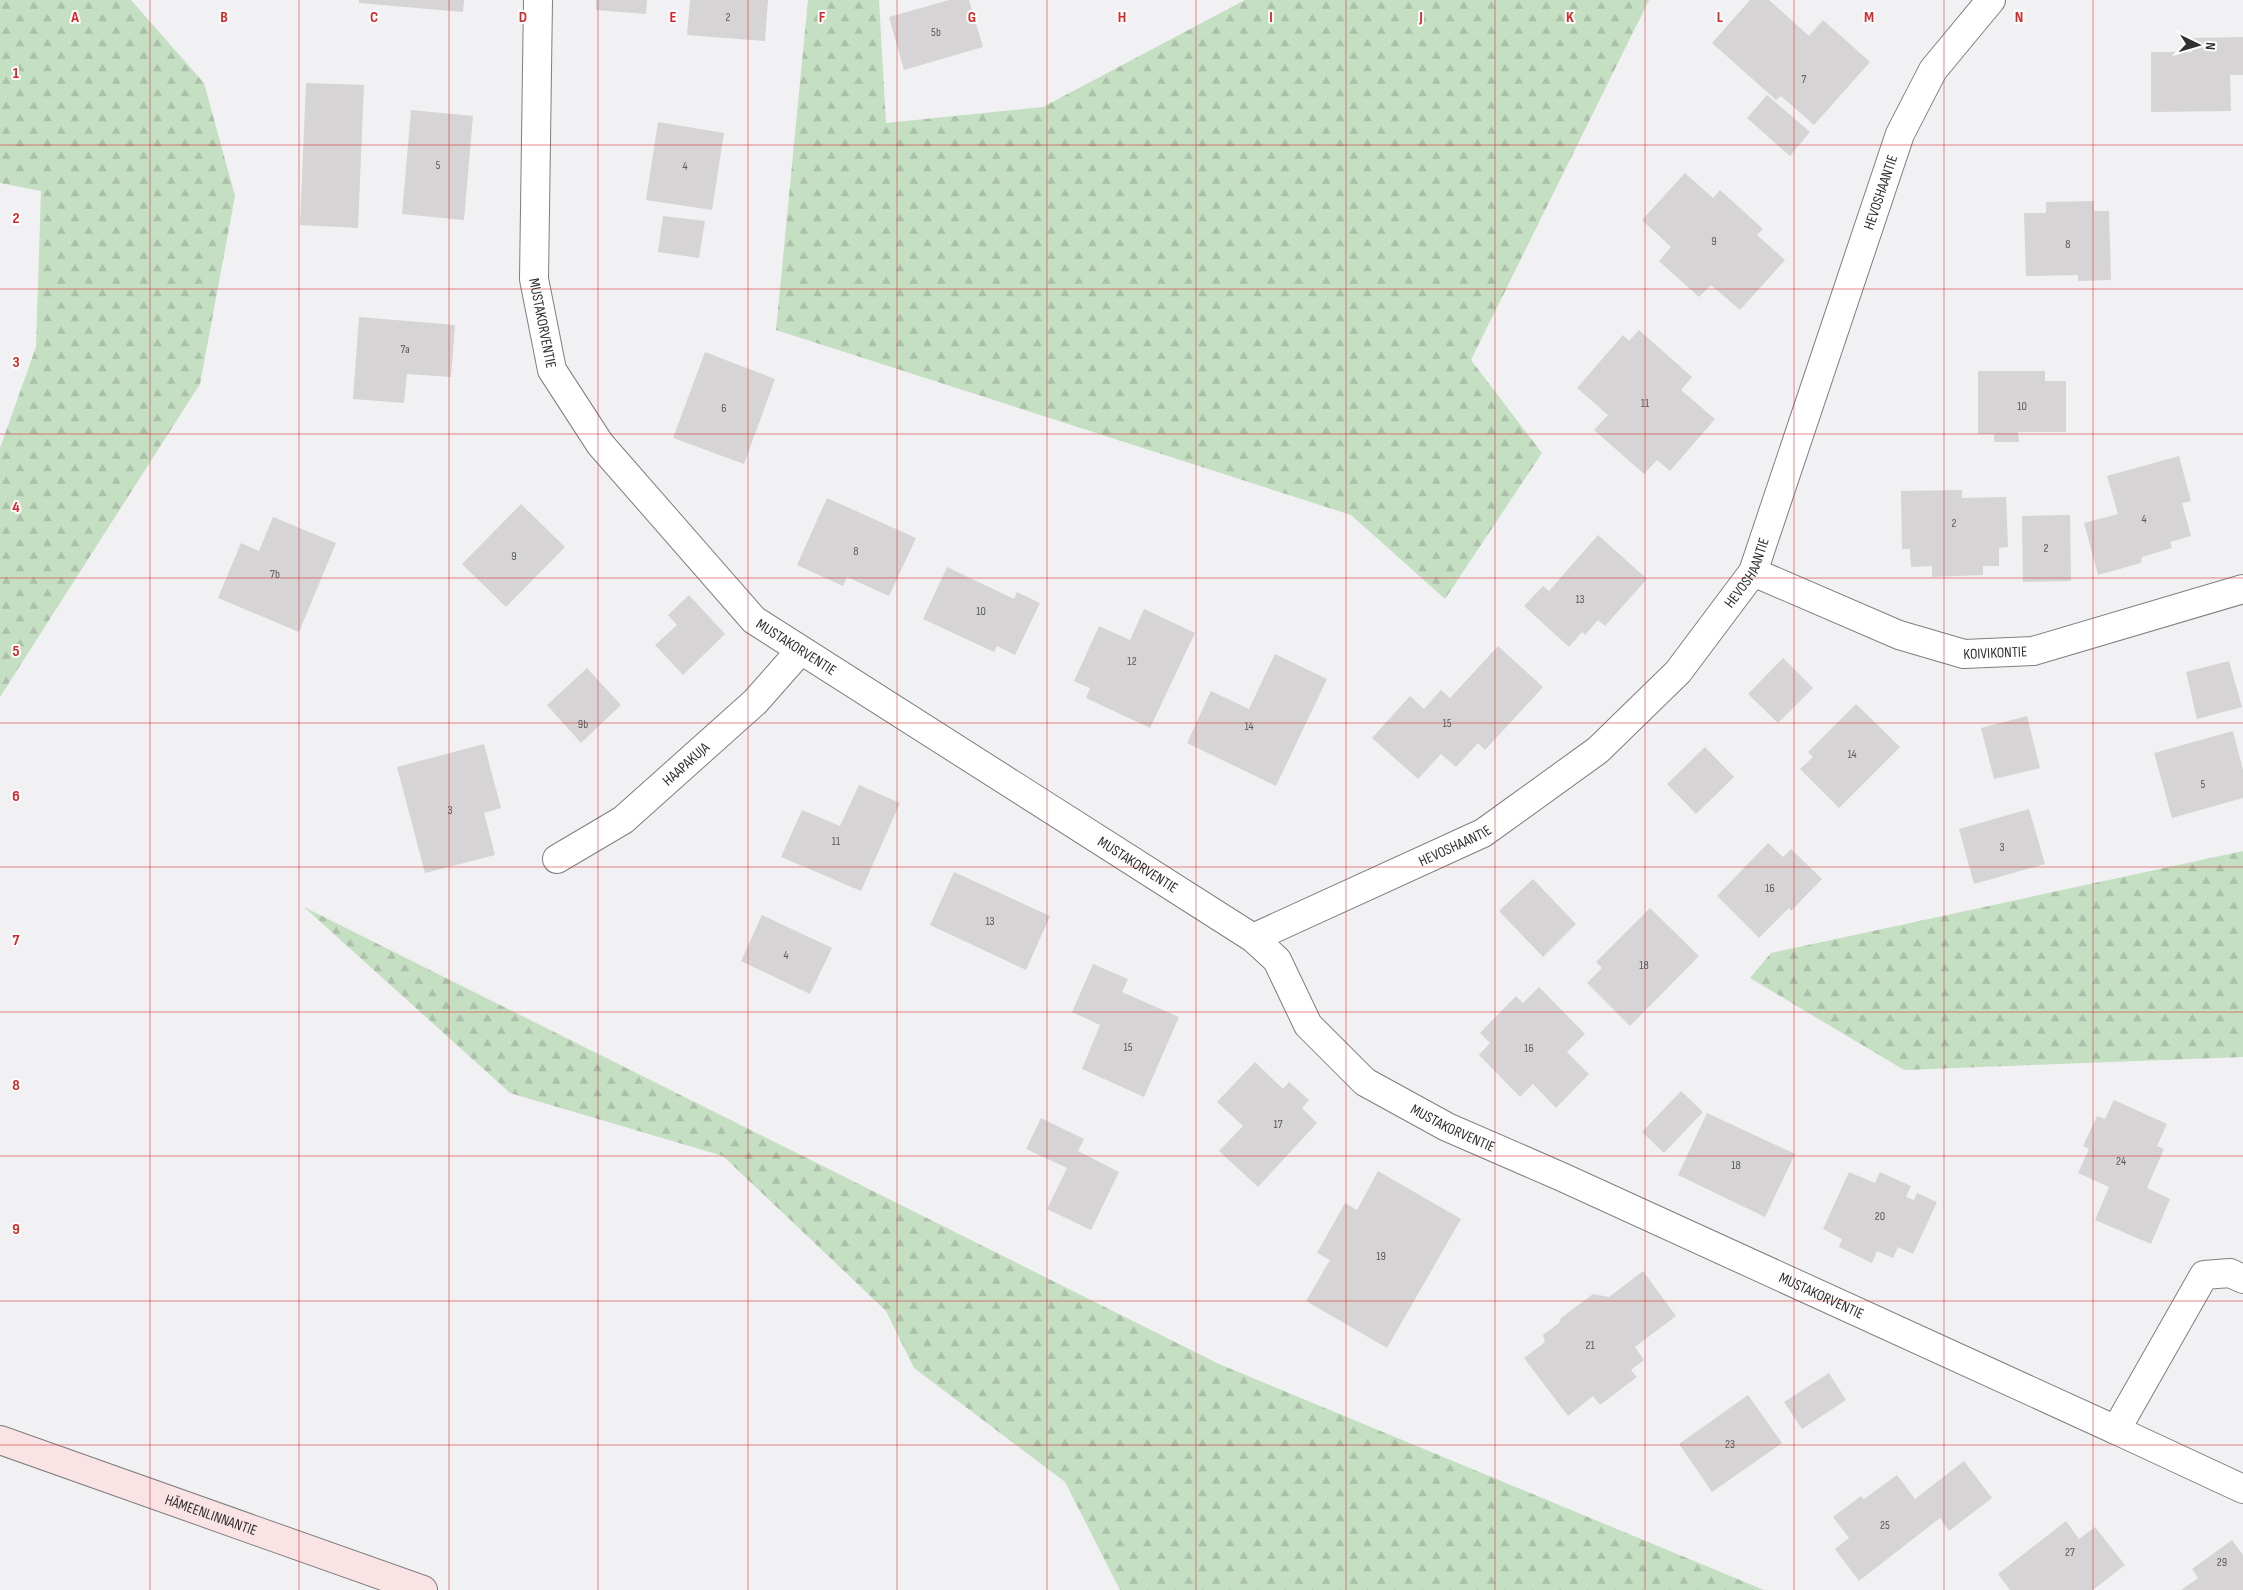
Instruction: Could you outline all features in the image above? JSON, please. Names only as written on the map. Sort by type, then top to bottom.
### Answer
[{"type":"main road","name":"HÄMEENLINNANTIE","points":[[0,1440],[423,1590]]},
{"type":"street","name":"MUSTAKORVENTIE","points":[[538,0],[534,279],[552,370],[600,444],[754,620],[1253,938],[1277,960],[1308,1025],[1365,1082],[1447,1127],[1571,1181],[2243,1489]]},
{"type":"street","name":"HEVOSHAANTIE","points":[[1253,938],[1483,833],[1598,750],[1678,672],[1753,572],[1900,134],[1933,70],[1991,0]]},
{"type":"street","name":"KOIVIKONTIE","points":[[1753,572],[1899,634],[1964,654],[2032,651],[2243,589]]},
{"type":"street","name":"HAAPAKUJA","points":[[557,859],[623,820],[755,702],[800,651]]},
{"type":"street","points":[[2116,1430],[2204,1275],[2230,1273],[2243,1279]]},
{"type":"green space","points":[[0,0],[131,0],[204,83],[235,196],[200,384],[0,697],[0,448],[36,347],[41,191],[0,183]]},
{"type":"green space","points":[[808,0],[879,0],[886,123],[1043,107],[1245,0],[1649,0],[1471,360],[1542,453],[1445,599],[1351,515],[776,330]]},
{"type":"green space","points":[[2243,851],[2243,1057],[1904,1070],[1750,978],[1771,953]]},
{"type":"green space","points":[[304,907],[1219,1364],[1764,1590],[1120,1590],[1065,1482],[914,1368],[886,1311],[723,1156],[510,1093]]},
{"type":"building","points":[[359,0],[464,0],[463,12],[359,3]]},
{"type":"building","points":[[596,0],[647,0],[646,14],[596,10]]},
{"type":"building","points":[[690,0],[768,0],[765,41],[687,35]]},
{"type":"building","points":[[949,0],[969,0],[983,47],[904,70],[889,17]]},
{"type":"building","points":[[1750,0],[1769,0],[1809,36],[1823,20],[1870,62],[1814,125],[1781,96],[1776,100],[1712,43]]},
{"type":"building","points":[[2243,37],[2243,75],[2230,75],[2231,111],[2151,112],[2151,52],[2192,52],[2192,38]]},
{"type":"building","points":[[306,83],[364,85],[358,228],[300,225]]},
{"type":"building","points":[[1767,95],[1810,132],[1790,156],[1747,118]]},
{"type":"building","points":[[411,110],[473,116],[464,220],[402,214]]},
{"type":"building","points":[[658,122],[724,133],[712,210],[646,200]]},
{"type":"building","points":[[1685,173],[1713,198],[1720,190],[1763,229],[1757,235],[1785,260],[1740,310],[1711,285],[1699,297],[1659,261],[1671,247],[1642,220]]},
{"type":"building","points":[[2094,201],[2094,211],[2109,211],[2111,280],[2078,281],[2078,275],[2026,276],[2024,213],[2046,213],[2046,202]]},
{"type":"building","points":[[663,216],[705,221],[699,258],[658,252]]},
{"type":"building","points":[[359,317],[455,325],[451,377],[407,374],[404,403],[353,399]]},
{"type":"building","points":[[1639,330],[1692,377],[1681,390],[1715,419],[1670,471],[1657,460],[1644,474],[1594,430],[1608,415],[1577,388],[1623,335],[1629,341]]},
{"type":"building","points":[[705,352],[775,379],[744,464],[673,438]]},
{"type":"building","points":[[1978,371],[2045,371],[2045,381],[2066,381],[2066,432],[2018,432],[2019,442],[1994,442],[1994,434],[1978,434]]},
{"type":"building","points":[[2179,456],[2191,501],[2182,503],[2191,536],[2170,542],[2172,548],[2142,557],[2141,563],[2098,575],[2084,523],[2118,514],[2107,476]]},
{"type":"building","points":[[1962,490],[1962,498],[2006,497],[2008,547],[1999,548],[1999,566],[1983,566],[1983,575],[1932,577],[1932,566],[1911,567],[1910,549],[1902,549],[1901,491]]},
{"type":"building","points":[[827,498],[916,538],[889,596],[847,577],[843,586],[797,565]]},
{"type":"building","points":[[521,504],[565,547],[506,607],[462,564]]},
{"type":"building","points":[[2070,515],[2071,581],[2023,582],[2022,516]]},
{"type":"building","points":[[273,517],[336,543],[299,632],[218,598],[241,543],[259,551]]},
{"type":"building","points":[[1598,535],[1647,579],[1605,626],[1598,620],[1585,635],[1582,632],[1569,647],[1524,606],[1543,586],[1549,591]]},
{"type":"building","points":[[947,567],[1014,599],[1017,592],[1040,603],[1015,655],[997,646],[994,652],[923,619]]},
{"type":"building","points":[[689,595],[725,634],[683,675],[655,645],[677,625],[668,615]]},
{"type":"building","points":[[1144,609],[1195,633],[1150,728],[1086,698],[1090,688],[1074,681],[1099,626],[1130,640]]},
{"type":"building","points":[[1498,646],[1543,687],[1485,750],[1478,743],[1456,767],[1441,754],[1418,779],[1372,738],[1410,696],[1424,709],[1441,690],[1450,698]]},
{"type":"building","points":[[1275,654],[1327,679],[1276,786],[1187,743],[1211,691],[1249,709]]},
{"type":"building","points":[[1783,658],[1813,688],[1778,723],[1748,694]]},
{"type":"building","points":[[2229,661],[2242,707],[2197,719],[2186,672]]},
{"type":"building","points":[[587,668],[621,705],[581,743],[547,705]]},
{"type":"building","points":[[1856,704],[1900,747],[1839,808],[1800,769],[1813,757],[1808,752]]},
{"type":"building","points":[[2027,716],[2040,768],[1994,779],[1981,728]]},
{"type":"building","points":[[2233,731],[2243,770],[2243,798],[2172,818],[2154,753]]},
{"type":"building","points":[[484,744],[501,808],[484,813],[495,855],[425,873],[397,767]]},
{"type":"building","points":[[1705,747],[1734,777],[1696,814],[1667,784]]},
{"type":"building","points":[[859,785],[900,803],[861,891],[781,857],[802,810],[840,826]]},
{"type":"building","points":[[2029,809],[2045,864],[1974,884],[1959,829]]},
{"type":"building","points":[[1768,843],[1783,857],[1791,849],[1822,879],[1791,911],[1789,908],[1759,938],[1717,896]]},
{"type":"building","points":[[954,872],[1050,916],[1026,970],[930,925]]},
{"type":"building","points":[[1533,879],[1576,924],[1543,957],[1499,911]]},
{"type":"building","points":[[1650,908],[1699,956],[1630,1026],[1587,983],[1602,968],[1596,962]]},
{"type":"building","points":[[762,915],[832,948],[810,994],[741,961]]},
{"type":"building","points":[[1093,964],[1128,979],[1122,992],[1179,1017],[1144,1097],[1082,1069],[1100,1025],[1072,1012]]},
{"type":"building","points":[[1539,987],[1585,1034],[1567,1052],[1589,1074],[1556,1108],[1533,1084],[1520,1097],[1479,1055],[1490,1043],[1480,1033],[1516,996],[1523,1003]]},
{"type":"building","points":[[1255,1062],[1283,1089],[1289,1082],[1309,1100],[1302,1108],[1317,1123],[1258,1187],[1219,1151],[1243,1126],[1217,1102]]},
{"type":"building","points":[[1681,1091],[1703,1112],[1664,1153],[1642,1132]]},
{"type":"building","points":[[2114,1100],[2167,1124],[2157,1146],[2164,1149],[2147,1188],[2170,1199],[2151,1244],[2095,1220],[2109,1187],[2078,1173],[2089,1149],[2083,1146],[2097,1116],[2105,1119]]},
{"type":"building","points":[[1707,1113],[1795,1154],[1765,1217],[1678,1175]]},
{"type":"building","points":[[1041,1118],[1084,1139],[1078,1151],[1119,1172],[1091,1230],[1047,1209],[1067,1168],[1026,1149]]},
{"type":"building","points":[[1378,1171],[1461,1219],[1387,1348],[1306,1301],[1330,1260],[1317,1253],[1345,1203],[1357,1210]]},
{"type":"building","points":[[1849,1172],[1875,1183],[1880,1172],[1911,1186],[1906,1197],[1914,1200],[1917,1193],[1937,1202],[1913,1254],[1898,1247],[1893,1258],[1877,1251],[1872,1263],[1839,1247],[1842,1239],[1823,1229]]},
{"type":"building","points":[[1643,1271],[1676,1316],[1635,1347],[1644,1360],[1631,1370],[1637,1377],[1600,1405],[1593,1396],[1568,1416],[1524,1358],[1545,1342],[1543,1335],[1559,1323],[1561,1318],[1593,1294],[1609,1297]]},
{"type":"building","points":[[1829,1373],[1846,1400],[1802,1429],[1784,1402]]},
{"type":"building","points":[[1748,1395],[1782,1443],[1712,1492],[1679,1444]]},
{"type":"building","points":[[1964,1461],[1992,1498],[1949,1531],[1940,1518],[1859,1581],[1835,1549],[1849,1538],[1833,1517],[1861,1496],[1864,1499],[1897,1475],[1915,1499]]},
{"type":"building","points":[[2066,1521],[2079,1539],[2095,1527],[2125,1565],[2093,1590],[2010,1590],[1998,1574]]},
{"type":"building","points":[[2232,1540],[2243,1555],[2243,1590],[2181,1590],[2198,1578],[2192,1569]]}]
